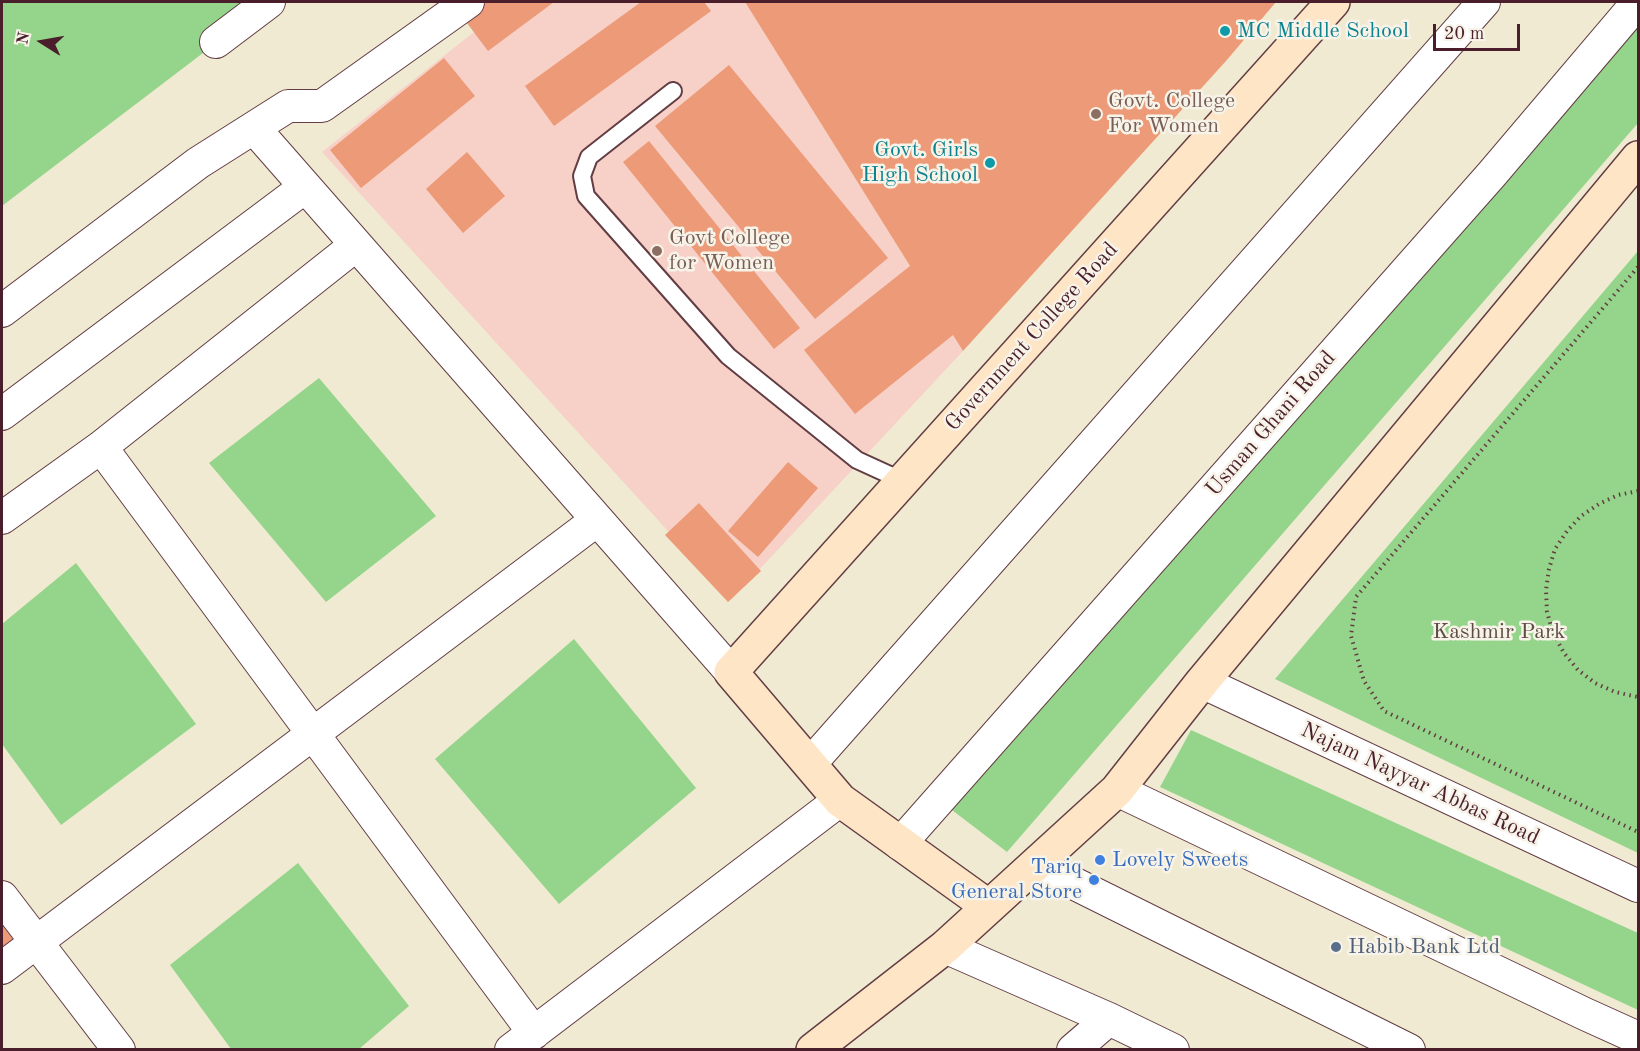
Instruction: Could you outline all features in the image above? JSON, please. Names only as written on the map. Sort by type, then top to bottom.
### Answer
[{"type":"street","points":[[216,42],[269,2]]},
{"type":"street","points":[[2,311],[198,163],[288,106],[322,106],[468,2]]},
{"type":"street","name":"Government College Road","points":[[731,672],[1333,2]]},
{"type":"street","points":[[810,764],[1484,2]]},
{"type":"street","name":"Usman Ghani Road","points":[[900,844],[1492,174],[1638,2]]},
{"type":"street","points":[[254,128],[731,672],[840,800],[989,907]]},
{"type":"street","points":[[818,1048],[945,947],[1117,790],[1202,682],[1638,158]]},
{"type":"street","points":[[2,414],[305,187]]},
{"type":"street","points":[[2,518],[100,447],[356,245]]},
{"type":"street","points":[[100,447],[313,734],[522,1041],[840,800]]},
{"type":"street","points":[[2,968],[597,520]]},
{"type":"street","name":"Najam Nayyar Abbas Road","points":[[1202,682],[1638,886]]},
{"type":"street","points":[[1117,790],[1638,1038]]},
{"type":"street","points":[[1036,865],[1409,1050]]},
{"type":"street","points":[[2,897],[119,1050]]},
{"type":"street","points":[[945,947],[1109,1019],[1173,1050]]},
{"type":"street","points":[[1073,1050],[1109,1019]]},
{"type":"lane","points":[[673,91],[589,157],[582,176],[586,196],[728,356],[857,460],[903,481]]},
{"type":"path","points":[[1638,267],[1356,597],[1351,636],[1364,681],[1384,711],[1638,832]]},
{"type":"path","points":[[1638,491],[1618,495],[1599,504],[1581,516],[1567,531],[1556,549],[1549,569],[1546,590],[1547,612],[1553,633],[1564,653],[1595,683],[1615,692],[1638,697]]},
{"type":"shaded area","name":"Govt College for Women","points":[[512,2],[745,2],[963,351],[731,600],[322,152]]},
{"type":"green space","points":[[2,2],[270,2],[2,206]]},
{"type":"green space","points":[[1638,26],[1638,123],[1007,852],[948,807]]},
{"type":"green space","name":"Kashmir Park","points":[[1638,251],[1638,853],[1275,679]]},
{"type":"green space","points":[[319,378],[436,516],[326,602],[209,463]]},
{"type":"green space","points":[[76,563],[196,724],[61,825],[2,744],[2,624]]},
{"type":"green space","points":[[574,639],[696,788],[559,904],[435,759]]},
{"type":"green space","points":[[1191,730],[1638,933],[1638,1010],[1160,787]]},
{"type":"green space","points":[[298,863],[409,1006],[359,1049],[231,1049],[170,965]]},
{"type":"building","points":[[487,2],[554,2],[488,51],[464,19]]},
{"type":"building","points":[[641,2],[704,2],[711,11],[554,126],[525,86]]},
{"type":"building","name":"Govt. Girls High School","points":[[745,2],[1276,2],[1226,61],[963,351],[953,335],[855,414],[804,350],[910,266]]},
{"type":"building","points":[[444,58],[475,96],[361,188],[330,150]]},
{"type":"building","points":[[729,65],[888,258],[815,319],[655,126]]},
{"type":"building","points":[[649,141],[800,328],[774,349],[623,162]]},
{"type":"building","points":[[467,152],[505,196],[463,233],[426,189]]},
{"type":"building","points":[[788,462],[818,488],[758,557],[728,531]]},
{"type":"building","points":[[699,503],[761,571],[728,602],[665,535]]},
{"type":"building","points":[[2,915],[22,941],[2,957]]},
{"type":"place","name":"MC Middle School","points":[[1225,31]]},
{"type":"place","name":"Govt. College For Women","points":[[1096,114]]},
{"type":"place","name":"Govt. Girls High School","points":[[990,163]]},
{"type":"place","name":"Govt College for Women","points":[[657,251]]},
{"type":"place","name":"Lovely Sweets","points":[[1100,860]]},
{"type":"place","name":"Tariq General Store","points":[[1094,880]]},
{"type":"place","name":"Habib Bank Ltd","points":[[1336,947]]}]
